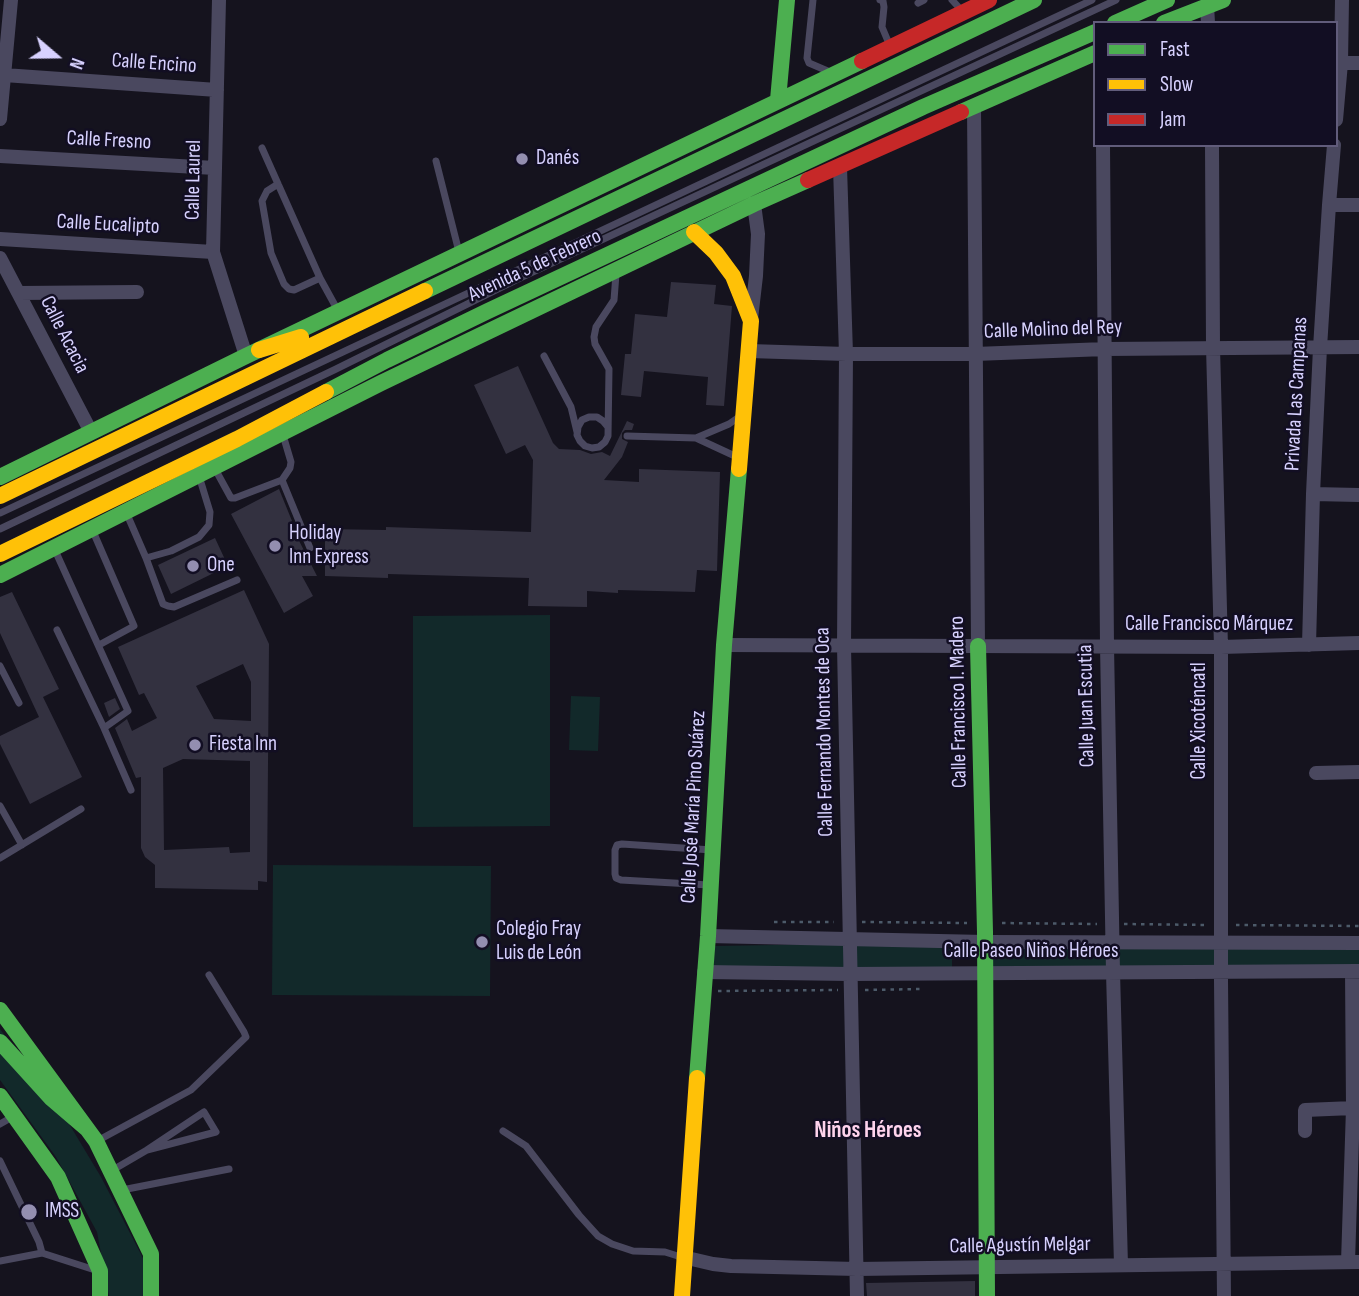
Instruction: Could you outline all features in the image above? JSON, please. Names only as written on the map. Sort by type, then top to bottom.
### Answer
[{"type":"main road","points":[[778,100],[787,0]]},
{"type":"main road","name":"Avenida 5 de Febrero","points":[[0,496],[1034,0]]},
{"type":"main road","points":[[1133,21],[1149,0]]},
{"type":"main road","points":[[1120,21],[1167,0]]},
{"type":"main road","points":[[1169,20],[1185,0]]},
{"type":"main road","points":[[1169,20],[1212,2]]},
{"type":"main road","name":"Avenida 5 de Febrero","points":[[0,477],[890,47],[971,4]]},
{"type":"main road","name":"Avenida 5 de Febrero","points":[[0,556],[488,311],[923,107],[1093,33]]},
{"type":"main road","points":[[694,232],[756,197],[859,149],[1093,47]]},
{"type":"main road","name":"Avenida 5 de Febrero","points":[[0,575],[282,432],[694,232],[1093,54]]},
{"type":"main road","points":[[483,263],[559,207]]},
{"type":"main road","name":"Calle José María Pino Suárez","points":[[682,1296],[708,936],[724,645],[751,321],[733,276],[716,253],[694,232]]},
{"type":"main road","points":[[488,311],[557,299]]},
{"type":"main road","points":[[253,353],[375,315]]},
{"type":"main road","points":[[335,406],[387,360]]},
{"type":"main road","points":[[0,556],[201,473]]},
{"type":"main road","name":"Calle Francisco I. Madero","points":[[978,646],[986,973],[987,1296]]},
{"type":"main road","points":[[0,1010],[91,1135],[121,1190],[151,1254],[150,1296]]},
{"type":"main road","points":[[0,1041],[52,1099],[91,1135]]},
{"type":"main road","points":[[4,1111],[58,1177],[100,1271],[100,1296]]},
{"type":"street","points":[[0,119],[10,0]]},
{"type":"street","name":"Calle Laurel","points":[[219,0],[213,252],[253,353]]},
{"type":"street","points":[[1338,82],[1342,0]]},
{"type":"street","points":[[1208,21],[1212,2]]},
{"type":"street","points":[[1339,63],[1359,63]]},
{"type":"street","name":"Calle Encino","points":[[4,75],[217,90]]},
{"type":"street","name":"Calle Francisco I. Madero","points":[[974,106],[978,646]]},
{"type":"street","name":"Calle Juan Escutia","points":[[1103,147],[1107,646],[1121,1265]]},
{"type":"street","name":"Calle Xicoténcatl","points":[[1212,147],[1213,347],[1222,647],[1224,1296]]},
{"type":"street","name":"Privada Las Campanas","points":[[1309,645],[1320,348],[1334,147]]},
{"type":"street","name":"Calle Fresno","points":[[0,156],[215,168]]},
{"type":"street","name":"Calle Fernando Montes de Oca","points":[[840,167],[846,354],[844,646],[857,1296]]},
{"type":"street","name":"Calle José María Pino Suárez","points":[[751,321],[758,234],[754,204]]},
{"type":"street","points":[[1329,205],[1359,205]]},
{"type":"street","name":"Calle Eucalipto","points":[[0,239],[213,252]]},
{"type":"street","name":"Calle Acacia","points":[[0,258],[91,432]]},
{"type":"street","points":[[19,293],[137,292]]},
{"type":"street","name":"Calle Molino del Rey","points":[[749,351],[975,354],[1213,347],[1359,347]]},
{"type":"street","points":[[1313,494],[1359,495]]},
{"type":"street","name":"Calle Francisco Márquez","points":[[724,645],[1222,647],[1359,643]]},
{"type":"street","points":[[1316,773],[1359,772]]},
{"type":"street","name":"Calle Paseo Niños Héroes","points":[[708,936],[985,942],[1359,943]]},
{"type":"street","points":[[1354,1262],[1356,971]]},
{"type":"street","name":"Calle Paseo Niños Héroes","points":[[704,972],[850,974],[1356,971]]},
{"type":"street","points":[[1305,1131],[1306,1110],[1353,1108]]},
{"type":"street","name":"Calle Agustín Melgar","points":[[683,1257],[731,1266],[857,1269],[1354,1262]]},
{"type":"lane","points":[[813,0],[807,58],[809,63],[834,74]]},
{"type":"lane","points":[[880,0],[883,1],[884,7],[882,27],[890,47]]},
{"type":"lane","points":[[0,513],[1092,0]]},
{"type":"lane","points":[[0,529],[522,278],[1116,0]]},
{"type":"lane","points":[[262,148],[320,278],[339,312]]},
{"type":"lane","points":[[436,161],[460,254]]},
{"type":"lane","points":[[278,184],[267,191],[262,201],[271,253],[284,285],[294,290],[320,278]]},
{"type":"lane","points":[[544,356],[571,407],[580,441],[585,446],[599,447],[611,433],[609,369],[594,337],[596,327],[614,300],[616,270]]},
{"type":"lane","points":[[696,438],[729,424],[744,414]]},
{"type":"lane","points":[[577,435],[582,420],[589,417],[597,417],[603,421],[611,433]]},
{"type":"lane","points":[[201,473],[231,498],[282,480],[291,462],[282,432]]},
{"type":"lane","points":[[626,436],[696,438],[740,459]]},
{"type":"lane","points":[[146,558],[171,551],[199,537],[209,525],[210,512],[201,473]]},
{"type":"lane","points":[[282,480],[310,548]]},
{"type":"lane","points":[[126,511],[163,604],[174,607],[237,580]]},
{"type":"lane","points":[[92,528],[134,626],[99,645]]},
{"type":"lane","points":[[54,547],[128,711],[104,728]]},
{"type":"lane","points":[[57,630],[131,790]]},
{"type":"lane","points":[[0,666],[19,703]]},
{"type":"lane","points":[[0,806],[22,845]]},
{"type":"lane","points":[[0,858],[81,809]]},
{"type":"lane","points":[[710,885],[621,880],[616,878],[615,874],[615,850],[617,845],[622,844],[713,850]]},
{"type":"lane","points":[[91,1135],[191,1090],[246,1037],[209,975]]},
{"type":"lane","points":[[111,1171],[204,1112],[216,1132],[147,1150]]},
{"type":"lane","points":[[503,1131],[526,1146],[598,1236],[633,1251],[665,1252],[683,1257]]},
{"type":"lane","points":[[0,1161],[42,1253]]},
{"type":"lane","points":[[121,1190],[229,1169]]},
{"type":"lane","points":[[0,1261],[42,1253],[100,1271]]},
{"type":"path","points":[[773,922],[1359,926]]},
{"type":"green space","points":[[550,615],[550,826],[413,827],[413,616]]},
{"type":"green space","points":[[571,696],[600,697],[598,751],[569,750]]},
{"type":"green space","points":[[273,865],[491,866],[490,996],[272,995]]},
{"type":"green space","points":[[952,942],[952,967],[713,975],[715,946]]},
{"type":"green space","points":[[985,942],[1359,943],[1359,971],[986,973]]},
{"type":"green space","points":[[0,1029],[65,1117],[101,1177],[145,1262],[147,1296],[109,1296],[97,1232],[56,1157],[0,1080]]},
{"type":"building","points":[[671,282],[716,285],[714,304],[732,306],[724,406],[706,405],[708,377],[644,371],[641,397],[621,395],[625,354],[631,354],[635,314],[667,317]]},
{"type":"building","points":[[518,366],[553,443],[559,449],[580,450],[591,454],[602,452],[610,456],[627,421],[634,424],[632,430],[622,433],[622,439],[628,442],[622,457],[604,480],[639,482],[639,469],[720,472],[717,571],[697,570],[695,592],[587,591],[587,607],[528,606],[529,578],[388,574],[388,578],[325,576],[325,529],[386,530],[386,527],[531,532],[533,460],[525,445],[506,454],[474,385]]},
{"type":"building","name":"Holiday Inn Express","points":[[279,489],[292,521],[290,523],[317,576],[302,576],[313,596],[284,613],[231,514]]},
{"type":"building","name":"One","points":[[215,538],[228,566],[171,594],[158,565]]},
{"type":"building","name":"Fiesta Inn","points":[[244,590],[269,644],[267,882],[258,881],[258,890],[155,888],[155,865],[145,857],[141,848],[141,777],[136,778],[115,728],[127,719],[132,731],[157,718],[144,693],[139,695],[118,647]],"holes":[[[243,664],[251,682],[251,721],[214,719],[196,686]],[[183,759],[250,761],[250,852],[230,853],[229,847],[164,850],[163,768]]]},
{"type":"building","points":[[12,592],[59,689],[43,697],[82,777],[30,804],[0,744],[0,736],[39,717],[0,633],[0,597]]},
{"type":"building","points":[[115,698],[120,709],[109,717],[104,703]]},
{"type":"building","points":[[975,1281],[975,1296],[867,1296],[866,1283]]},
{"type":"traffic: fast","points":[[778,100],[787,0]]},
{"type":"traffic: fast","points":[[425,291],[1034,0]]},
{"type":"traffic: fast","points":[[1120,21],[1167,0]]},
{"type":"traffic: fast","points":[[1169,21],[1223,0]]},
{"type":"traffic: fast","points":[[326,392],[488,311],[923,107],[1093,33]]},
{"type":"traffic: fast","points":[[961,112],[1093,54]]},
{"type":"traffic: fast","points":[[0,477],[862,61]]},
{"type":"traffic: fast","points":[[0,575],[381,383],[808,180]]},
{"type":"traffic: fast","points":[[697,1078],[708,936],[724,645],[739,469]]},
{"type":"traffic: fast","points":[[978,646],[985,932],[987,1296]]},
{"type":"traffic: fast","points":[[0,1010],[96,1141],[151,1254],[151,1296]]},
{"type":"traffic: fast","points":[[0,1042],[52,1099],[87,1129]]},
{"type":"traffic: fast","points":[[0,1096],[58,1177],[100,1271],[100,1296]]},
{"type":"traffic: slow","points":[[694,232],[716,253],[733,276],[751,321],[739,469]]},
{"type":"traffic: slow","points":[[0,496],[425,291]]},
{"type":"traffic: slow","points":[[259,350],[301,337]]},
{"type":"traffic: slow","points":[[0,554],[237,439],[326,392]]},
{"type":"traffic: slow","points":[[682,1296],[697,1078]]},
{"type":"traffic: jam","points":[[862,61],[989,0]]},
{"type":"traffic: jam","points":[[808,180],[961,112]]},
{"type":"place","name":"Danés","points":[[522,159]]},
{"type":"place","name":"Holiday Inn Express","points":[[275,546]]},
{"type":"place","name":"One","points":[[193,566]]},
{"type":"place","name":"Fiesta Inn","points":[[195,745]]},
{"type":"place","name":"Colegio Fray Luis de León","points":[[482,942]]},
{"type":"place","name":"IMSS","points":[[29,1212]]},
{"type":"district","name":"Niños Héroes","points":[[868,1131]]}]
